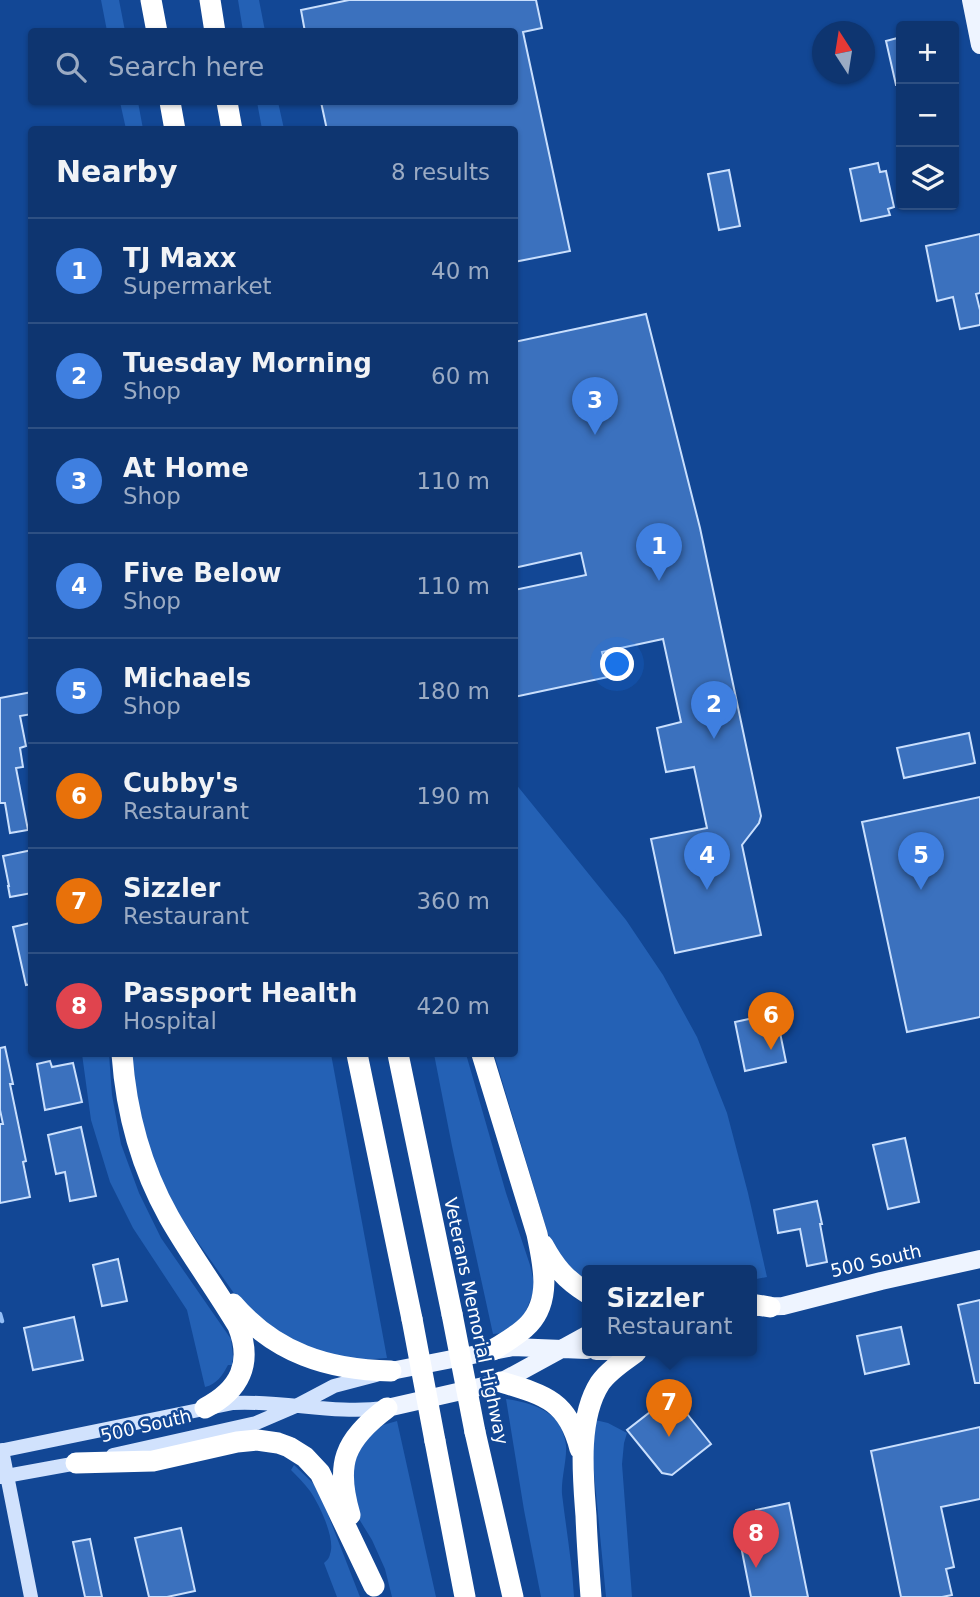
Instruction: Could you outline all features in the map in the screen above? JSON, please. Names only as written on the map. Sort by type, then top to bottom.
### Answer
[{"type":"highway","points":[[151,0],[156,28]]},
{"type":"highway","points":[[209,0],[214,28]]},
{"type":"highway","points":[[171,105],[174,126]]},
{"type":"highway","points":[[228,105],[231,126]]},
{"type":"highway","points":[[122,1057],[131,1118],[147,1171],[168,1215],[241,1334],[243,1367],[237,1382],[223,1397],[205,1408]]},
{"type":"highway","points":[[358,1057],[465,1597]]},
{"type":"highway","name":"Veterans Memorial Highway","points":[[399,1057],[475,1432],[513,1597]]},
{"type":"highway","points":[[483,1057],[537,1234],[544,1286],[541,1306],[536,1315],[522,1331],[493,1350]]},
{"type":"highway","points":[[537,1234],[561,1273],[582,1290]]},
{"type":"highway","points":[[198,1262],[249,1321],[283,1346],[308,1358],[333,1365],[391,1371]]},
{"type":"highway","points":[[591,1597],[582,1458],[588,1418],[598,1385],[608,1373],[630,1356]]},
{"type":"highway","points":[[501,1382],[540,1395],[561,1409],[573,1427],[582,1458]]},
{"type":"highway","points":[[376,1592],[347,1505],[344,1468],[345,1457],[359,1433],[387,1408]]},
{"type":"highway","points":[[76,1463],[153,1461],[257,1440],[289,1447],[320,1473],[376,1592]]},
{"type":"main road","points":[[971,0],[980,45]]},
{"type":"main road","name":"500 South","points":[[764,1306],[980,1259]]},
{"type":"main road","name":"500 South","points":[[1,1451],[205,1408],[246,1402],[348,1411],[387,1408],[501,1382],[582,1338]]},
{"type":"main road","name":"500 South","points":[[3,1476],[76,1463],[256,1423],[334,1386],[391,1371],[513,1347],[582,1350]]},
{"type":"main road","points":[[1,1451],[3,1476],[32,1597]]},
{"type":"shaded area","points":[[101,0],[119,0],[124,28],[106,28]]},
{"type":"shaded area","points":[[238,0],[259,0],[264,28],[243,28]]},
{"type":"shaded area","points":[[121,105],[139,105],[142,126],[125,126]]},
{"type":"shaded area","points":[[258,105],[279,105],[283,126],[261,126]]},
{"type":"shaded area","points":[[518,787],[626,920],[663,975],[697,1037],[727,1113],[767,1277],[757,1279],[757,1265],[582,1265],[582,1281],[551,1244],[495,1057],[518,1057]]},
{"type":"shaded area","points":[[82,1057],[109,1057],[112,1095],[121,1144],[139,1193],[161,1238],[231,1339],[232,1365],[228,1365],[219,1379],[209,1386],[205,1387],[187,1310],[133,1228],[110,1182],[91,1120]]},
{"type":"shaded area","points":[[129,1057],[332,1057],[387,1358],[359,1360],[293,1346],[243,1306],[163,1189],[147,1149]]},
{"type":"shaded area","points":[[435,1057],[467,1057],[530,1265],[534,1291],[519,1322],[504,1333],[493,1334]]},
{"type":"shaded area","points":[[506,1399],[540,1408],[556,1420],[564,1435],[566,1451],[562,1494],[574,1597],[541,1597]]},
{"type":"shaded area","points":[[591,1419],[608,1423],[627,1433],[622,1464],[632,1597],[606,1597]]},
{"type":"shaded area","points":[[397,1421],[436,1597],[392,1597],[385,1569],[356,1514],[348,1480],[359,1445],[383,1425]]},
{"type":"shaded area","points":[[294,1465],[314,1484],[360,1597],[337,1597],[324,1563],[331,1548],[329,1531],[314,1497],[291,1470]]},
{"type":"building","points":[[349,0],[536,0],[542,28],[523,32],[570,251],[518,261],[518,126],[326,126],[322,105],[518,105],[518,28],[304,28],[301,10]]},
{"type":"building","points":[[896,38],[896,85],[886,41]]},
{"type":"building","points":[[878,163],[880,172],[886,171],[894,207],[888,209],[890,215],[861,221],[850,169]]},
{"type":"building","points":[[729,170],[740,226],[719,230],[708,174]]},
{"type":"building","points":[[980,234],[980,293],[976,294],[980,325],[960,329],[953,297],[937,301],[926,246]]},
{"type":"building","points":[[646,314],[700,528],[761,816],[759,823],[742,845],[761,935],[675,953],[651,839],[707,828],[694,767],[666,772],[657,728],[681,722],[663,639],[602,652],[608,677],[518,696],[518,589],[586,575],[581,553],[518,567],[518,341]]},
{"type":"building","points":[[28,693],[28,715],[20,716],[26,746],[20,748],[23,767],[16,768],[28,830],[10,833],[5,803],[0,803],[0,698]]},
{"type":"building","points":[[969,733],[975,763],[904,778],[897,748]]},
{"type":"building","points":[[980,797],[980,1017],[907,1032],[862,822]]},
{"type":"building","points":[[28,851],[28,894],[10,897],[3,856]]},
{"type":"building","points":[[28,923],[28,985],[26,985],[13,927]]},
{"type":"building","points":[[776,1013],[786,1062],[745,1071],[735,1022]]},
{"type":"building","points":[[5,1047],[30,1197],[0,1203],[0,1124],[3,1124],[0,1110],[0,1048]]},
{"type":"building","points":[[50,1061],[52,1067],[73,1063],[82,1102],[45,1110],[37,1064]]},
{"type":"building","points":[[81,1127],[96,1196],[70,1201],[65,1172],[56,1174],[48,1135]]},
{"type":"building","points":[[905,1138],[919,1202],[888,1209],[873,1145]]},
{"type":"building","points":[[817,1201],[827,1262],[807,1266],[800,1229],[778,1233],[774,1210]]},
{"type":"building","points":[[118,1259],[127,1301],[102,1306],[93,1265]]},
{"type":"building","points":[[980,1300],[980,1383],[975,1383],[958,1305]]},
{"type":"building","points":[[74,1317],[83,1360],[33,1370],[24,1328]]},
{"type":"building","points":[[901,1327],[909,1364],[865,1374],[857,1336]]},
{"type":"building","points":[[672,1395],[711,1444],[672,1475],[662,1473],[627,1430]]},
{"type":"building","points":[[980,1427],[980,1499],[941,1507],[954,1567],[946,1569],[952,1595],[901,1597],[871,1451]]},
{"type":"building","points":[[789,1503],[808,1597],[751,1597],[739,1536],[760,1532],[756,1510]]},
{"type":"building","points":[[181,1528],[195,1591],[167,1597],[149,1597],[135,1538]]},
{"type":"building","points":[[90,1539],[102,1597],[85,1597],[73,1542]]},
{"type":"waterway","points":[[0,1314],[2,1321]]},
{"type":"place","name":"At Home","points":[[595,435]]},
{"type":"place","name":"TJ Maxx","points":[[659,581]]},
{"type":"place","name":"Tuesday Morning","points":[[714,739]]},
{"type":"place","name":"Five Below","points":[[707,890]]},
{"type":"place","name":"Michaels","points":[[921,890]]},
{"type":"place","name":"Cubby's","points":[[771,1050]]},
{"type":"place","name":"Sizzler","points":[[669,1437]]},
{"type":"place","name":"Passport Health","points":[[756,1568]]}]
